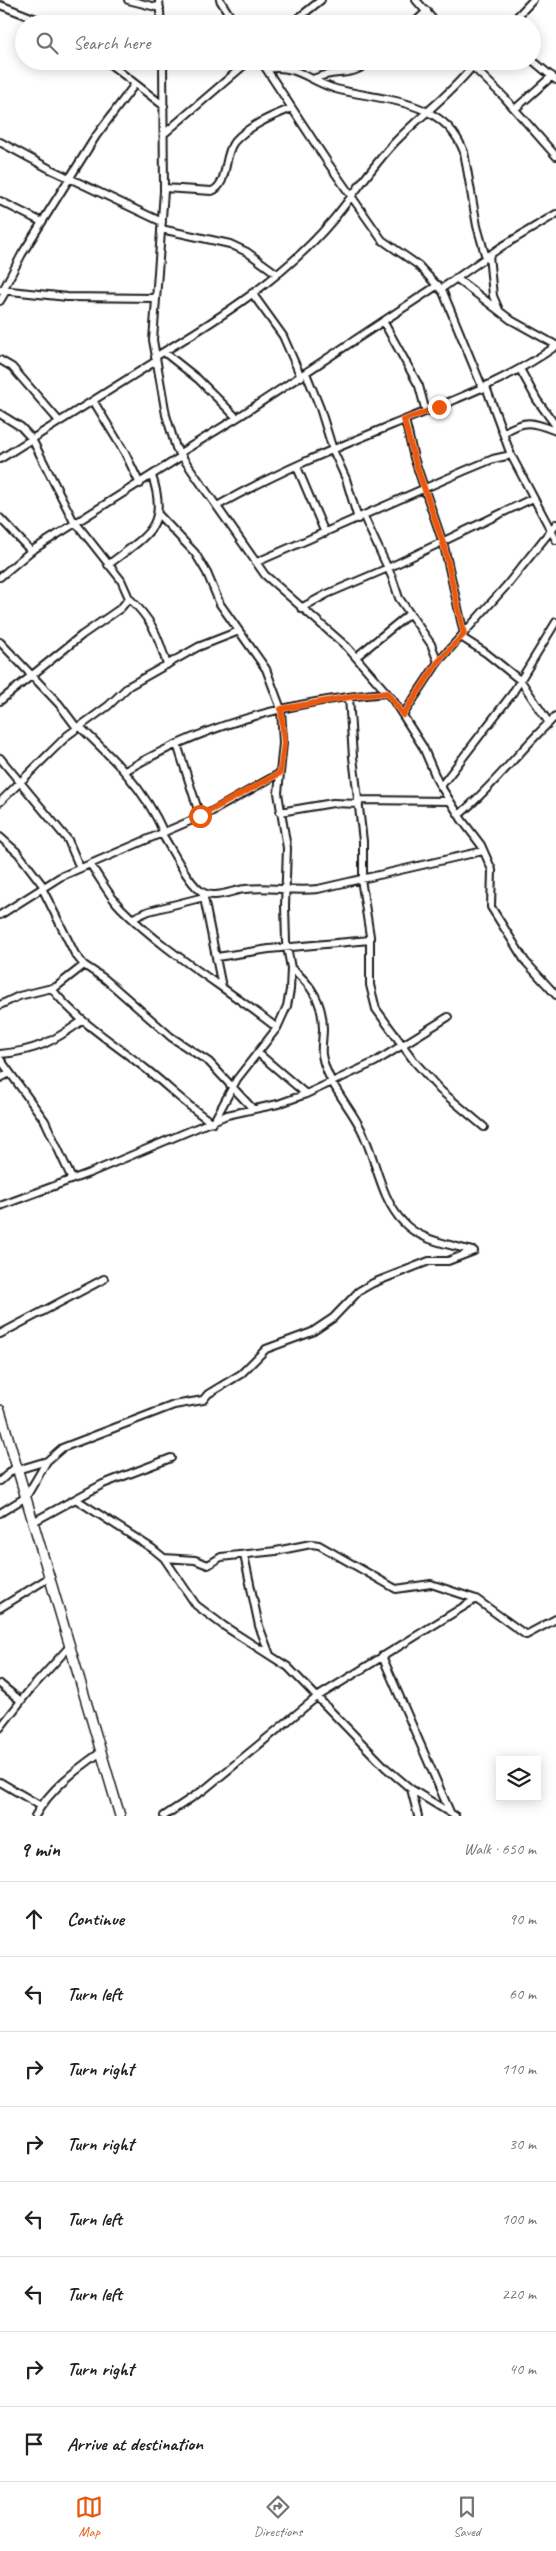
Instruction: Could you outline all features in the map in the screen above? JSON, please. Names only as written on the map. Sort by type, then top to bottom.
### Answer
[{"type":"street","points":[[128,0],[160,8]]},
{"type":"street","points":[[159,0],[160,15]]},
{"type":"street","points":[[220,0],[229,15]]},
{"type":"street","points":[[303,15],[321,0]]},
{"type":"street","points":[[416,0],[429,15]]},
{"type":"street","points":[[519,15],[533,0]]},
{"type":"street","points":[[0,5],[25,15]]},
{"type":"street","points":[[423,15],[426,12]]},
{"type":"street","points":[[515,109],[554,78],[541,67]]},
{"type":"street","points":[[117,70],[164,106]]},
{"type":"street","points":[[163,70],[164,188],[153,340],[166,415],[181,454],[265,575],[347,647],[387,693],[403,715],[423,747],[441,786],[484,851],[492,870],[490,907],[525,961],[556,995]]},
{"type":"street","points":[[165,133],[238,70]]},
{"type":"street","points":[[267,70],[351,197],[382,240],[418,265],[439,287],[452,309],[511,455],[556,540]]},
{"type":"street","points":[[294,70],[334,88],[402,101],[428,112],[460,140],[469,170],[469,184],[477,226],[487,256],[493,296],[499,311]]},
{"type":"street","points":[[313,79],[326,73],[354,73],[358,70]]},
{"type":"street","points":[[0,459],[59,421],[94,402],[164,352],[230,310],[306,249],[332,222],[396,142],[457,86],[466,70]]},
{"type":"street","points":[[476,70],[515,109],[556,156]]},
{"type":"street","points":[[0,302],[3,291],[42,222],[96,136],[135,84]]},
{"type":"street","points":[[164,188],[212,191],[217,189],[222,183],[228,153],[234,142],[248,131],[292,108]]},
{"type":"street","points":[[0,142],[162,225],[230,244],[247,252],[276,274]]},
{"type":"street","points":[[0,201],[42,222]]},
{"type":"street","points":[[0,577],[31,551],[140,484],[181,454],[382,321],[456,278],[487,256],[556,214]]},
{"type":"street","points":[[217,506],[254,485],[333,450],[484,388],[520,369],[556,346],[499,311],[456,278]]},
{"type":"street","points":[[3,291],[67,298],[155,298]]},
{"type":"street","points":[[252,292],[283,336],[320,408],[333,450],[361,518],[388,568],[400,598],[431,644],[438,662]]},
{"type":"street","points":[[382,321],[419,386],[426,412]]},
{"type":"street","points":[[164,352],[198,379],[237,418]]},
{"type":"street","points":[[0,360],[12,367],[59,421]]},
{"type":"street","points":[[520,369],[537,400],[556,426]]},
{"type":"street","points":[[94,402],[126,452],[140,484]]},
{"type":"street","points":[[0,414],[21,427],[32,439],[76,524],[120,580],[129,598],[141,610],[158,636],[168,665]]},
{"type":"street","points":[[404,420],[424,488],[443,542],[462,636],[521,681],[549,723]]},
{"type":"street","points":[[503,433],[514,426],[532,422],[556,431]]},
{"type":"street","points":[[257,562],[361,518],[424,488],[493,459],[511,455]]},
{"type":"street","points":[[297,467],[325,533]]},
{"type":"street","points":[[108,565],[147,534],[154,526],[158,514],[156,489],[152,476]]},
{"type":"street","points":[[301,608],[327,594],[388,568],[534,498]]},
{"type":"street","points":[[158,514],[195,553],[207,572],[220,604],[266,669],[281,709],[284,743],[278,793],[287,848],[285,890],[287,948],[291,968],[287,1006],[277,1028],[232,1087],[213,1123]]},
{"type":"street","points":[[0,518],[31,551]]},
{"type":"street","points":[[403,715],[438,662],[507,586],[556,524]]},
{"type":"street","points":[[0,701],[82,634],[121,608],[129,598]]},
{"type":"street","points":[[356,657],[409,614]]},
{"type":"street","points":[[441,786],[521,681],[556,622]]},
{"type":"street","points":[[0,802],[78,727],[108,706],[129,686],[198,647],[239,631]]},
{"type":"street","points":[[0,642],[59,704],[78,727],[125,771],[149,803],[163,833],[190,878],[204,895],[222,987]]},
{"type":"street","points":[[125,771],[177,744],[228,724],[281,709],[349,697],[387,693]]},
{"type":"street","points":[[349,697],[353,756],[359,802],[362,878],[370,940],[370,985],[376,1010],[402,1045],[440,1090],[484,1127]]},
{"type":"street","points":[[459,815],[486,792],[556,716]]},
{"type":"street","points":[[177,744],[200,816]]},
{"type":"street","points":[[0,758],[68,840],[80,868]]},
{"type":"street","points":[[0,915],[43,887],[80,868],[200,816],[280,773]]},
{"type":"street","points":[[280,812],[333,803],[450,801]]},
{"type":"street","points":[[0,837],[18,853],[43,887],[75,954],[84,965],[106,979],[171,1037],[209,1062],[252,1108]]},
{"type":"street","points":[[133,918],[156,908],[204,895],[224,894],[245,889],[309,890],[484,851]]},
{"type":"street","points":[[90,864],[116,902],[158,942],[277,1028]]},
{"type":"street","points":[[217,957],[370,940]]},
{"type":"street","points":[[0,1004],[19,996],[52,989],[84,965]]},
{"type":"street","points":[[0,1513],[26,1497],[47,1461],[62,1448],[107,1429],[174,1405],[203,1400],[208,1394],[241,1374],[266,1349],[312,1332],[333,1318],[359,1291],[373,1283],[429,1261],[448,1261],[474,1251],[420,1235],[402,1222],[384,1192],[361,1129],[332,1082],[322,1056],[323,1014],[318,1002],[305,979],[291,968]]},
{"type":"street","points":[[52,989],[65,1006],[82,1021],[145,1068],[193,1110],[213,1123]]},
{"type":"street","points":[[0,1206],[213,1123],[227,1115],[252,1108],[278,1104],[306,1094],[375,1062],[448,1016]]},
{"type":"street","points":[[0,1054],[30,1051],[48,1044],[82,1021]]},
{"type":"street","points":[[258,1053],[306,1094]]},
{"type":"street","points":[[0,1059],[45,1121],[72,1179]]},
{"type":"street","points":[[0,1078],[10,1073]]},
{"type":"street","points":[[0,1334],[104,1279]]},
{"type":"street","points":[[0,1410],[120,1816]]},
{"type":"street","points":[[33,1522],[103,1484],[172,1458]]},
{"type":"street","points":[[0,1481],[17,1469],[47,1461]]},
{"type":"street","points":[[76,1500],[164,1558],[196,1605],[224,1626],[288,1667],[386,1768],[411,1789],[452,1814]]},
{"type":"street","points":[[164,1558],[195,1560],[208,1565],[221,1557],[276,1552],[311,1544],[319,1545],[396,1589],[431,1584],[476,1598],[526,1635],[556,1620]]},
{"type":"street","points":[[244,1555],[259,1626],[270,1655]]},
{"type":"street","points":[[0,1608],[50,1577]]},
{"type":"street","points":[[164,1816],[205,1789],[317,1697],[476,1598]]},
{"type":"street","points":[[0,1728],[21,1701],[70,1646]]},
{"type":"street","points":[[382,1656],[430,1772],[452,1814]]},
{"type":"street","points":[[0,1684],[21,1701]]},
{"type":"street","points":[[35,1816],[41,1806],[78,1769],[101,1752]]},
{"type":"street","points":[[1,1784],[41,1806]]},
{"type":"street","points":[[411,1789],[418,1816]]},
{"type":"route","points":[[200,816],[212,812],[280,773],[284,743],[281,709],[321,701],[387,693],[403,715],[438,662],[464,634],[444,546],[414,458],[404,420],[439,407]]}]
